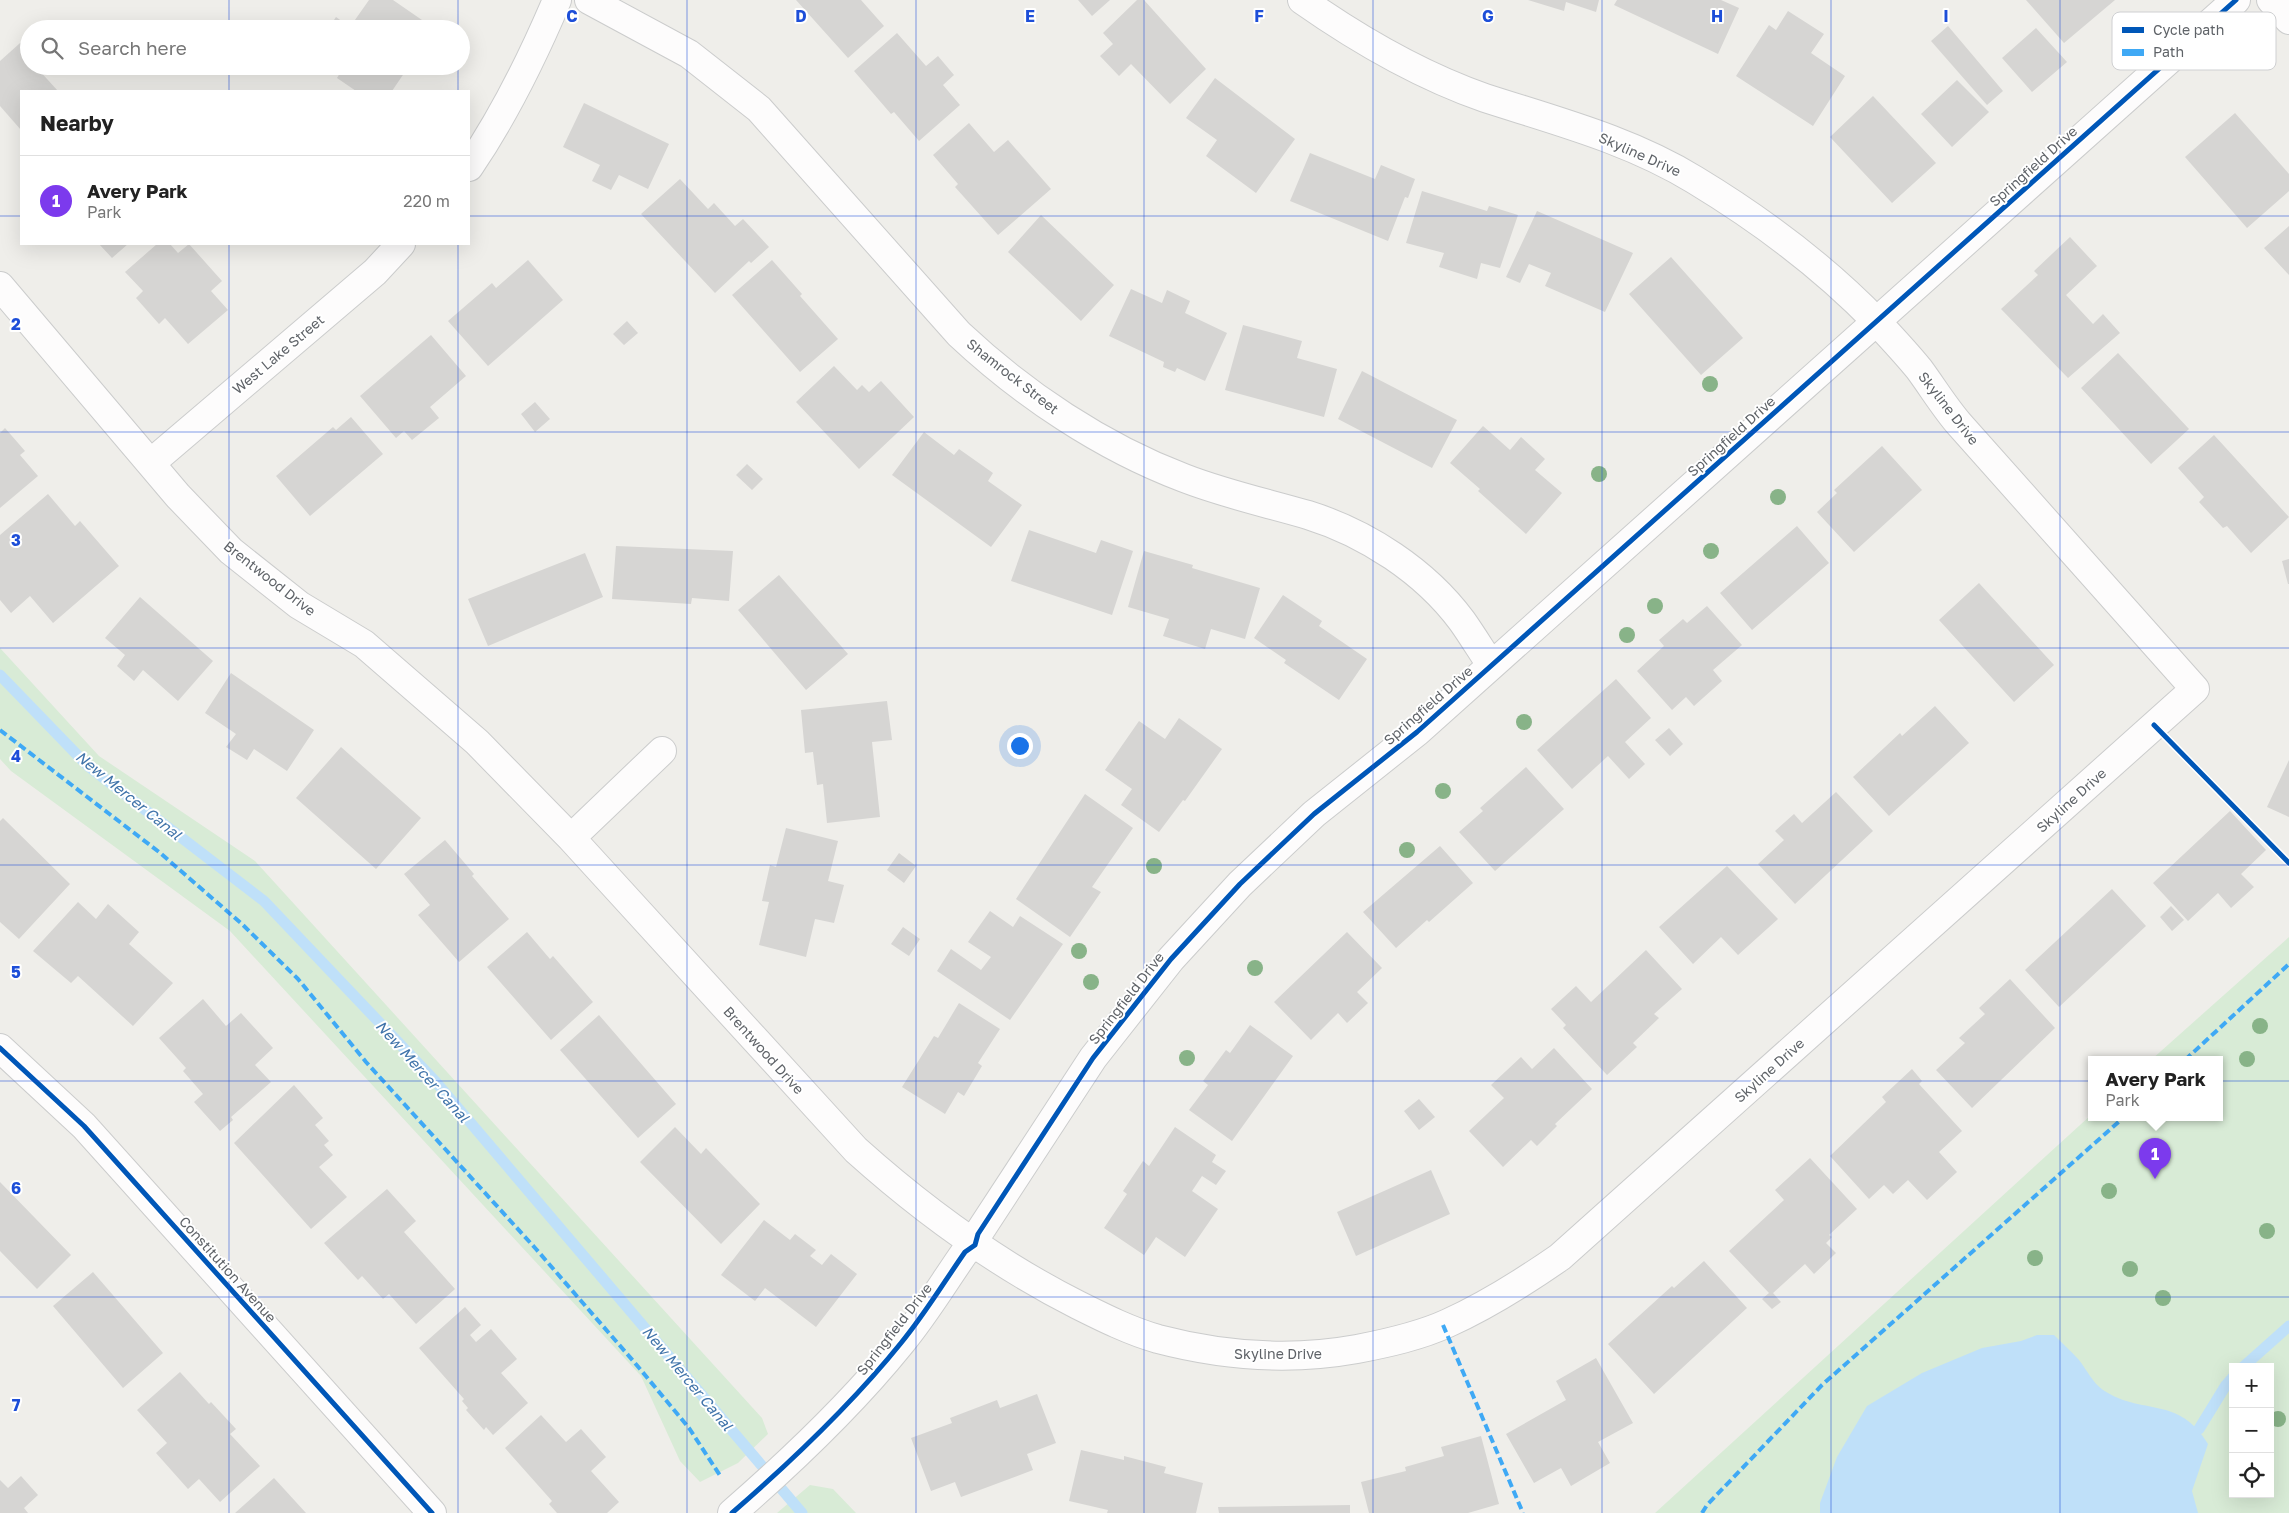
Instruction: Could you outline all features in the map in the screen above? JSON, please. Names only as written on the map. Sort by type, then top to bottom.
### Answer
[{"type":"street","points":[[470,166],[494,131],[526,71],[557,0]]},
{"type":"street","name":"Shamrock Street","points":[[589,0],[689,54],[759,109],[960,334],[977,350],[1044,403],[1106,442],[1183,478],[1240,498],[1309,516],[1360,536],[1397,560],[1423,580],[1461,620],[1491,665]]},
{"type":"street","name":"Skyline Drive","points":[[974,1245],[1044,1288],[1117,1324],[1157,1339],[1224,1353],[1278,1356],[1331,1354],[1391,1343],[1448,1323],[1510,1292],[1560,1257],[2195,688],[1957,421],[1918,368],[1876,322],[1814,262],[1760,221],[1691,178],[1618,142],[1542,114],[1483,97],[1409,66],[1349,33],[1302,0]]},
{"type":"street","name":"Springfield Drive","points":[[2223,12],[2236,0]]},
{"type":"street","points":[[2271,0],[2289,20]]},
{"type":"street","name":"Springfield Drive","points":[[732,1513],[790,1463],[853,1399],[896,1348],[965,1252],[974,1245],[978,1234],[1093,1058],[1171,959],[1240,884],[1314,814],[1417,732],[2158,70]]},
{"type":"street","name":"West Lake Street","points":[[152,462],[375,272],[400,245]]},
{"type":"street","name":"Brentwood Drive","points":[[0,286],[152,462],[178,496],[231,551],[299,605],[364,644],[477,742],[571,838],[856,1150],[894,1184],[974,1245]]},
{"type":"street","points":[[571,838],[662,751]]},
{"type":"street","name":"Constitution Avenue","points":[[0,1048],[84,1126],[432,1513]]},
{"type":"green space","points":[[0,648],[99,756],[255,861],[762,1418],[768,1434],[738,1463],[700,1482],[680,1461],[641,1376],[230,931],[11,771],[0,759]]},
{"type":"green space","points":[[2289,937],[2289,1513],[1655,1513],[2088,1118],[2088,1121],[2223,1121],[2223,1056],[2155,1056]]},
{"type":"green space","points":[[810,1485],[833,1489],[856,1513],[777,1513]]},
{"type":"water","points":[[2037,1335],[2054,1335],[2079,1360],[2093,1380],[2103,1390],[2132,1403],[2172,1412],[2185,1419],[2197,1429],[2208,1444],[2192,1491],[2198,1513],[1820,1513],[1820,1503],[1837,1457],[1867,1406],[1922,1373],[1982,1348],[2021,1341]]},
{"type":"building","points":[[369,0],[393,0],[422,20],[355,20]]},
{"type":"building","points":[[796,0],[861,0],[884,26],[848,58]]},
{"type":"building","points":[[1078,0],[1110,0],[1092,16]]},
{"type":"building","points":[[1137,0],[1144,0],[1206,69],[1170,104],[1131,64],[1119,76],[1100,56],[1113,44],[1103,33]]},
{"type":"building","points":[[1528,0],[1599,0],[1596,12],[1566,2],[1564,11]]},
{"type":"building","points":[[1617,0],[1721,0],[1739,8],[1718,54],[1614,5]]},
{"type":"building","points":[[2026,0],[2115,0],[2064,43]]},
{"type":"building","points":[[1788,11],[1824,34],[1811,53],[1845,76],[1813,126],[1736,76],[1769,25],[1776,30]]},
{"type":"building","points":[[1948,26],[2003,91],[1987,105],[1931,41]]},
{"type":"building","points":[[2036,28],[2067,62],[2032,92],[2002,58]]},
{"type":"building","points":[[897,33],[926,66],[938,56],[954,75],[943,85],[960,105],[919,141],[894,112],[891,114],[854,71]]},
{"type":"building","points":[[20,43],[20,75],[43,75],[57,90],[20,90],[20,129],[0,106],[0,61]]},
{"type":"building","points":[[339,75],[403,75],[393,90],[355,90],[337,78]]},
{"type":"building","points":[[1215,78],[1295,139],[1256,193],[1206,156],[1217,140],[1186,118]]},
{"type":"building","points":[[1957,80],[1989,112],[1952,147],[1921,114]]},
{"type":"building","points":[[1873,96],[1936,163],[1892,203],[1830,137]]},
{"type":"building","points":[[584,103],[669,144],[648,189],[619,175],[611,190],[592,181],[600,165],[563,147]]},
{"type":"building","points":[[2235,113],[2289,174],[2289,191],[2247,228],[2185,157]]},
{"type":"building","points":[[969,123],[994,152],[1008,140],[1051,189],[998,235],[955,187],[958,184],[933,155]]},
{"type":"building","points":[[1310,153],[1375,179],[1381,165],[1415,179],[1408,198],[1405,197],[1388,241],[1290,201]]},
{"type":"building","points":[[680,179],[708,209],[714,203],[735,226],[743,219],[769,247],[751,263],[749,261],[715,293],[641,214]]},
{"type":"building","points":[[1422,191],[1487,211],[1489,206],[1518,215],[1500,268],[1481,263],[1477,279],[1439,267],[1444,253],[1406,243]]},
{"type":"building","points":[[1537,211],[1633,253],[1605,312],[1545,286],[1551,273],[1529,264],[1520,283],[1506,277]]},
{"type":"building","points":[[1041,215],[1114,285],[1081,321],[1008,252]]},
{"type":"building","points":[[2289,226],[2289,275],[2264,248]]},
{"type":"building","points":[[2070,237],[2097,266],[2066,295],[2093,324],[2103,314],[2120,333],[2068,378],[2001,309],[2038,275],[2034,271]]},
{"type":"building","points":[[100,245],[127,245],[112,258]]},
{"type":"building","points":[[156,245],[171,245],[178,253],[190,245],[222,281],[211,291],[228,310],[188,344],[165,318],[159,324],[136,298],[143,291],[125,272]]},
{"type":"building","points":[[1671,257],[1743,338],[1701,375],[1629,294]]},
{"type":"building","points":[[528,260],[563,300],[488,366],[448,321],[492,283],[496,288]]},
{"type":"building","points":[[772,260],[802,294],[800,296],[838,339],[800,372],[732,295]]},
{"type":"building","points":[[1131,289],[1162,303],[1167,290],[1190,301],[1185,313],[1227,333],[1205,381],[1177,368],[1175,372],[1163,367],[1164,362],[1109,336]]},
{"type":"building","points":[[627,321],[638,333],[624,345],[613,334]]},
{"type":"building","points":[[1243,325],[1302,341],[1297,358],[1337,369],[1324,417],[1225,390]]},
{"type":"building","points":[[431,335],[466,376],[430,407],[439,418],[412,440],[404,431],[396,438],[360,396]]},
{"type":"building","points":[[2118,353],[2189,429],[2151,464],[2081,388]]},
{"type":"building","points":[[834,366],[857,390],[862,385],[869,392],[881,381],[914,417],[859,469],[796,402]]},
{"type":"building","points":[[1362,371],[1457,420],[1432,468],[1338,419]]},
{"type":"building","points":[[535,402],[550,419],[535,432],[521,414]]},
{"type":"building","points":[[351,417],[383,454],[310,516],[276,476],[333,427],[336,430]]},
{"type":"building","points":[[1483,426],[1510,450],[1521,437],[1545,459],[1535,470],[1562,493],[1526,534],[1450,463]]},
{"type":"building","points":[[5,428],[25,451],[20,455],[38,476],[0,508],[0,433]]},
{"type":"building","points":[[924,432],[954,455],[959,449],[993,473],[988,481],[1022,505],[991,547],[892,475]]},
{"type":"building","points":[[2214,435],[2289,517],[2251,553],[2227,526],[2223,528],[2199,502],[2204,497],[2178,468]]},
{"type":"building","points":[[1882,446],[1922,490],[1854,552],[1817,512],[1837,493],[1834,490]]},
{"type":"building","points":[[747,464],[763,479],[752,490],[736,475]]},
{"type":"building","points":[[48,494],[75,526],[80,521],[119,566],[53,623],[30,596],[11,613],[0,600],[0,535]]},
{"type":"building","points":[[1797,526],[1829,563],[1752,630],[1720,593]]},
{"type":"building","points":[[1029,530],[1096,553],[1101,540],[1133,551],[1112,615],[1011,581]]},
{"type":"building","points":[[616,546],[733,551],[729,601],[692,598],[691,604],[612,599]]},
{"type":"building","points":[[1144,551],[1193,565],[1192,568],[1260,588],[1245,639],[1211,629],[1205,649],[1163,636],[1169,619],[1128,607]]},
{"type":"building","points":[[585,553],[603,597],[488,646],[468,599]]},
{"type":"building","points":[[2289,559],[2289,584],[2288,584],[2282,561]]},
{"type":"building","points":[[779,575],[848,654],[806,690],[738,610]]},
{"type":"building","points":[[1979,583],[2054,665],[2014,702],[1939,620]]},
{"type":"building","points":[[1283,595],[1322,621],[1319,626],[1367,659],[1339,700],[1284,663],[1286,660],[1254,638]]},
{"type":"building","points":[[140,597],[213,661],[178,701],[143,670],[134,681],[117,666],[125,655],[105,638]]},
{"type":"building","points":[[1707,606],[1742,645],[1713,670],[1722,681],[1694,706],[1686,697],[1672,710],[1637,671],[1664,646],[1659,640],[1683,619],[1687,623]]},
{"type":"building","points":[[231,673],[314,730],[287,771],[254,749],[247,760],[226,747],[236,734],[205,713]]},
{"type":"building","points":[[1616,679],[1651,718],[1625,742],[1645,764],[1629,779],[1608,756],[1572,789],[1537,750]]},
{"type":"building","points":[[887,701],[892,740],[872,742],[880,817],[827,823],[823,784],[817,785],[813,752],[805,753],[801,710]]},
{"type":"building","points":[[1935,706],[1969,743],[1889,816],[1853,777],[1900,733],[1902,736]]},
{"type":"building","points":[[1179,718],[1222,749],[1185,801],[1183,800],[1159,832],[1121,805],[1132,789],[1105,770],[1139,721],[1165,739]]},
{"type":"building","points":[[1669,728],[1683,744],[1670,756],[1655,740]]},
{"type":"building","points":[[341,747],[421,818],[376,869],[296,798]]},
{"type":"building","points":[[2289,760],[2289,817],[2267,807]]},
{"type":"building","points":[[1526,767],[1564,809],[1495,871],[1459,832],[1483,811],[1480,808]]},
{"type":"building","points":[[1836,792],[1873,831],[1795,904],[1758,864],[1784,840],[1775,831],[1794,814],[1802,823]]},
{"type":"building","points":[[1085,794],[1133,828],[1092,887],[1101,892],[1070,937],[1016,899]]},
{"type":"building","points":[[2230,811],[2266,850],[2241,874],[2254,887],[2231,908],[2218,893],[2188,921],[2153,883]]},
{"type":"building","points":[[3,818],[70,884],[19,939],[0,922],[0,821]]},
{"type":"building","points":[[786,828],[838,841],[828,881],[844,885],[834,923],[815,919],[806,957],[759,945],[769,902],[762,901],[770,865],[776,867]]},
{"type":"building","points":[[445,840],[474,874],[472,876],[509,919],[459,962],[418,915],[430,905],[404,874]]},
{"type":"building","points":[[1440,846],[1473,883],[1396,948],[1363,912]]},
{"type":"building","points":[[899,853],[916,866],[904,883],[887,870]]},
{"type":"building","points":[[1727,866],[1778,919],[1738,955],[1721,937],[1693,964],[1659,927]]},
{"type":"building","points":[[2112,889],[2146,926],[2059,1007],[2025,970]]},
{"type":"building","points":[[78,902],[96,919],[108,904],[139,932],[129,944],[173,983],[133,1026],[78,976],[71,983],[33,951]]},
{"type":"building","points":[[2171,906],[2184,920],[2172,931],[2160,917]]},
{"type":"building","points":[[990,911],[1013,927],[1020,916],[1063,944],[1010,1020],[937,971],[951,949],[981,970],[991,957],[968,942]]},
{"type":"building","points":[[903,927],[920,939],[909,956],[891,944]]},
{"type":"building","points":[[527,932],[550,959],[553,956],[593,1002],[551,1040],[487,967]]},
{"type":"building","points":[[1347,932],[1382,968],[1357,992],[1368,1003],[1347,1023],[1338,1013],[1311,1040],[1274,1002]]},
{"type":"building","points":[[1646,950],[1682,989],[1654,1014],[1659,1018],[1633,1043],[1637,1047],[1607,1075],[1563,1028],[1566,1025],[1551,1009],[1576,986],[1591,1002]]},
{"type":"building","points":[[2010,979],[2055,1028],[1972,1108],[1936,1070],[1965,1043],[1959,1038],[1985,1014],[1979,1008]]},
{"type":"building","points":[[203,999],[226,1026],[241,1013],[273,1048],[255,1065],[271,1082],[231,1117],[233,1120],[220,1131],[194,1102],[203,1094],[183,1071],[186,1068],[159,1038]]},
{"type":"building","points":[[959,1003],[1000,1029],[978,1063],[982,1066],[964,1096],[958,1092],[945,1114],[902,1087],[934,1036],[938,1038]]},
{"type":"building","points":[[599,1015],[676,1104],[638,1138],[560,1050]]},
{"type":"building","points":[[1250,1025],[1293,1056],[1232,1141],[1189,1110],[1208,1085],[1203,1081],[1226,1050],[1230,1053]]},
{"type":"building","points":[[1554,1048],[1592,1089],[1555,1124],[1557,1126],[1537,1146],[1531,1140],[1503,1167],[1469,1131],[1504,1098],[1491,1085],[1521,1057],[1532,1069]]},
{"type":"building","points":[[1912,1069],[1922,1081],[1919,1084],[1962,1131],[1939,1152],[1957,1172],[1927,1200],[1908,1180],[1893,1194],[1884,1185],[1869,1199],[1830,1156],[1886,1102],[1882,1097]]},
{"type":"building","points":[[294,1085],[323,1118],[315,1125],[329,1141],[324,1145],[333,1155],[319,1167],[347,1197],[311,1229],[234,1143]]},
{"type":"building","points":[[1419,1099],[1435,1117],[1419,1130],[1404,1111]]},
{"type":"building","points":[[675,1127],[701,1154],[706,1148],[760,1204],[721,1244],[640,1162]]},
{"type":"building","points":[[1175,1127],[1216,1155],[1212,1162],[1226,1171],[1216,1185],[1202,1176],[1192,1191],[1218,1209],[1185,1257],[1156,1237],[1144,1255],[1104,1228],[1127,1194],[1123,1191],[1143,1161],[1149,1166]]},
{"type":"building","points":[[1810,1158],[1857,1209],[1829,1235],[1832,1237],[1826,1243],[1836,1253],[1814,1274],[1805,1264],[1773,1293],[1781,1302],[1772,1309],[1762,1299],[1769,1293],[1729,1251],[1784,1200],[1775,1190]]},
{"type":"building","points":[[1431,1170],[1450,1214],[1356,1256],[1337,1212]]},
{"type":"building","points":[[0,1182],[71,1255],[37,1289],[0,1251]]},
{"type":"building","points":[[387,1189],[416,1221],[404,1232],[455,1289],[416,1324],[389,1294],[383,1299],[362,1276],[358,1280],[324,1243]]},
{"type":"building","points":[[764,1220],[790,1240],[795,1234],[816,1250],[810,1256],[822,1265],[831,1254],[857,1274],[816,1327],[765,1288],[755,1301],[721,1275]]},
{"type":"building","points":[[1704,1261],[1747,1308],[1654,1394],[1608,1344],[1672,1286],[1674,1288]]},
{"type":"building","points":[[93,1272],[163,1353],[123,1388],[53,1306]]},
{"type":"building","points":[[465,1307],[481,1325],[470,1335],[476,1342],[491,1329],[517,1359],[501,1373],[528,1403],[493,1435],[486,1427],[484,1430],[466,1410],[468,1408],[462,1401],[464,1399],[419,1348]]},
{"type":"building","points":[[1596,1358],[1633,1423],[1598,1442],[1610,1463],[1571,1486],[1561,1468],[1534,1483],[1506,1434],[1566,1400],[1556,1381]]},
{"type":"building","points":[[180,1372],[209,1404],[211,1402],[236,1429],[230,1434],[260,1466],[220,1502],[199,1479],[188,1489],[156,1453],[167,1443],[137,1410]]},
{"type":"building","points":[[1037,1394],[1056,1443],[1027,1454],[1033,1470],[961,1497],[955,1482],[931,1491],[911,1438],[952,1423],[950,1418],[997,1400],[1000,1408]]},
{"type":"building","points":[[541,1415],[566,1442],[581,1429],[606,1457],[591,1471],[619,1502],[607,1513],[557,1513],[549,1504],[552,1501],[505,1448]]},
{"type":"building","points":[[1481,1436],[1499,1504],[1468,1513],[1369,1513],[1361,1482],[1406,1471],[1405,1467],[1444,1456],[1441,1447]]},
{"type":"building","points":[[1081,1450],[1124,1460],[1124,1456],[1166,1467],[1164,1473],[1203,1483],[1196,1513],[1107,1513],[1108,1510],[1069,1501]]},
{"type":"building","points":[[21,1476],[38,1495],[24,1508],[28,1513],[0,1513],[0,1480],[8,1488]]},
{"type":"building","points":[[274,1478],[306,1513],[235,1513]]},
{"type":"building","points":[[1350,1505],[1350,1513],[1219,1513],[1218,1507]]},
{"type":"waterway","name":"New Mercer Canal","points":[[0,675],[88,766],[264,901],[435,1081],[802,1513]]},
{"type":"waterway","points":[[2247,1363],[2289,1326]]},
{"type":"waterway","points":[[2199,1429],[2229,1382]]},
{"type":"marked path","points":[[0,730],[159,852],[242,924],[298,979],[366,1062],[536,1249],[635,1363],[689,1428],[721,1477]]},
{"type":"marked path","points":[[2189,1056],[2289,964]]},
{"type":"marked path","points":[[1702,1513],[1707,1505],[1822,1385],[2120,1121]]},
{"type":"marked path","points":[[1443,1325],[1523,1513]]},
{"type":"cycle path","points":[[2223,12],[2236,0]]},
{"type":"cycle path","points":[[732,1513],[821,1431],[882,1366],[910,1332],[965,1252],[975,1245],[978,1234],[1093,1058],[1171,959],[1240,884],[1314,814],[1417,732],[2158,70]]},
{"type":"cycle path","points":[[2154,725],[2289,863]]},
{"type":"cycle path","points":[[0,1048],[84,1126],[432,1513]]},
{"type":"place","name":"Avery Park","points":[[2155,1179]]}]
